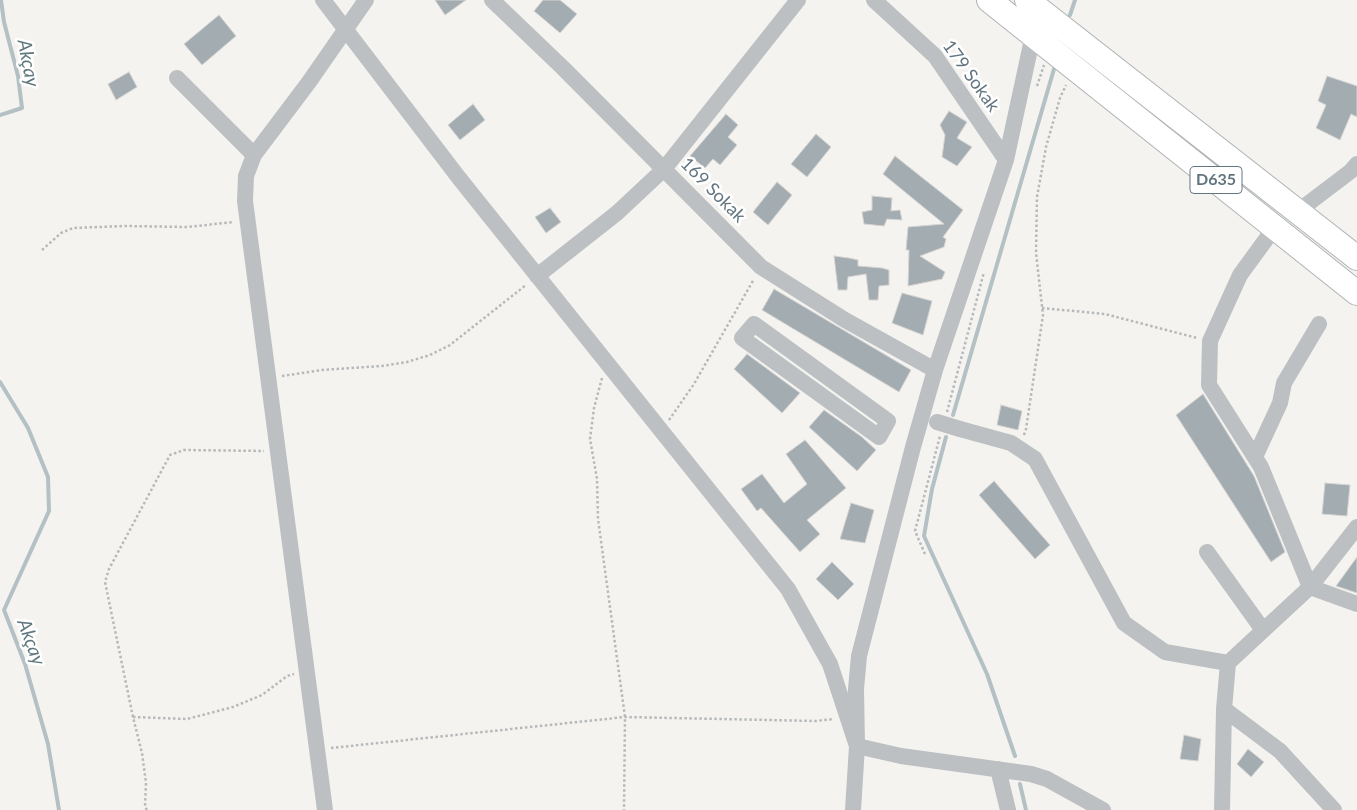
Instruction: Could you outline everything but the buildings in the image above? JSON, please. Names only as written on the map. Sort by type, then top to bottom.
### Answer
[{"type":"highway","name":"D635","points":[[989,0],[1357,292]]},
{"type":"highway","name":"D635","points":[[1038,4],[1083,45],[1357,258]]},
{"type":"street","points":[[323,0],[459,178],[788,589],[830,664],[857,746]]},
{"type":"street","points":[[325,810],[245,201],[246,176],[254,155],[366,0]]},
{"type":"street","name":"169 Sokak","points":[[492,0],[761,267],[845,320],[935,370]]},
{"type":"street","points":[[537,276],[617,213],[664,170],[798,0]]},
{"type":"street","name":"179 Sokak","points":[[874,0],[935,56],[1006,160]]},
{"type":"street","points":[[853,810],[857,746],[856,689],[859,656],[936,422],[935,370],[1006,160],[1033,35]]},
{"type":"street","points":[[177,78],[254,155]]},
{"type":"street","points":[[1297,212],[1351,171],[1357,164]]},
{"type":"street","points":[[1275,227],[1240,275],[1210,341],[1209,385],[1261,467],[1310,587],[1357,604]]},
{"type":"street","points":[[754,324],[888,421],[879,437],[742,338],[754,324]]},
{"type":"street","points":[[1255,457],[1280,402],[1284,383],[1319,324]]},
{"type":"street","points":[[936,422],[1011,443],[1035,459],[1124,623],[1165,652],[1228,663]]},
{"type":"street","points":[[1222,810],[1224,709],[1228,663],[1310,587],[1357,527]]},
{"type":"street","points":[[1207,552],[1263,630]]},
{"type":"street","points":[[1224,709],[1280,751],[1334,810]]},
{"type":"street","points":[[857,746],[901,756],[1031,774],[1047,779],[1104,810]]},
{"type":"street","points":[[998,769],[1008,810]]},
{"type":"path","points":[[1037,88],[1045,60]]},
{"type":"path","points":[[1019,449],[1026,429],[1043,315],[1036,253],[1037,197],[1046,147],[1060,98],[1075,68]]},
{"type":"path","points":[[42,250],[61,234],[73,228],[125,226],[187,227],[248,221]]},
{"type":"path","points":[[925,554],[915,531],[936,422],[986,266]]},
{"type":"path","points":[[662,432],[694,384],[761,267]]},
{"type":"path","points":[[269,378],[322,370],[382,366],[408,362],[430,355],[450,345],[500,308],[537,276]]},
{"type":"path","points":[[1042,308],[1105,314],[1210,341]]},
{"type":"path","points":[[608,364],[600,382],[590,439],[598,480],[598,519],[625,717],[624,810]]},
{"type":"path","points":[[148,810],[145,807],[146,783],[142,753],[132,717],[105,582],[109,569],[170,455],[184,450],[263,451],[278,448]]},
{"type":"path","points":[[132,717],[187,719],[220,710],[262,695],[287,676],[307,669]]},
{"type":"path","points":[[317,750],[625,717],[816,721],[848,717]]},
{"type":"waterway","name":"Akçay","points":[[0,115],[22,108],[18,76],[4,22],[1,0]]},
{"type":"waterway","points":[[1070,15],[1075,0]]},
{"type":"waterway","points":[[953,415],[1054,69]]},
{"type":"waterway","name":"Akçay","points":[[0,382],[28,428],[48,477],[49,511],[4,610],[25,664],[48,744],[59,810]]},
{"type":"waterway","points":[[946,437],[932,489],[924,536],[987,674],[1015,756]]},
{"type":"waterway","points":[[1020,784],[1026,810]]}]
